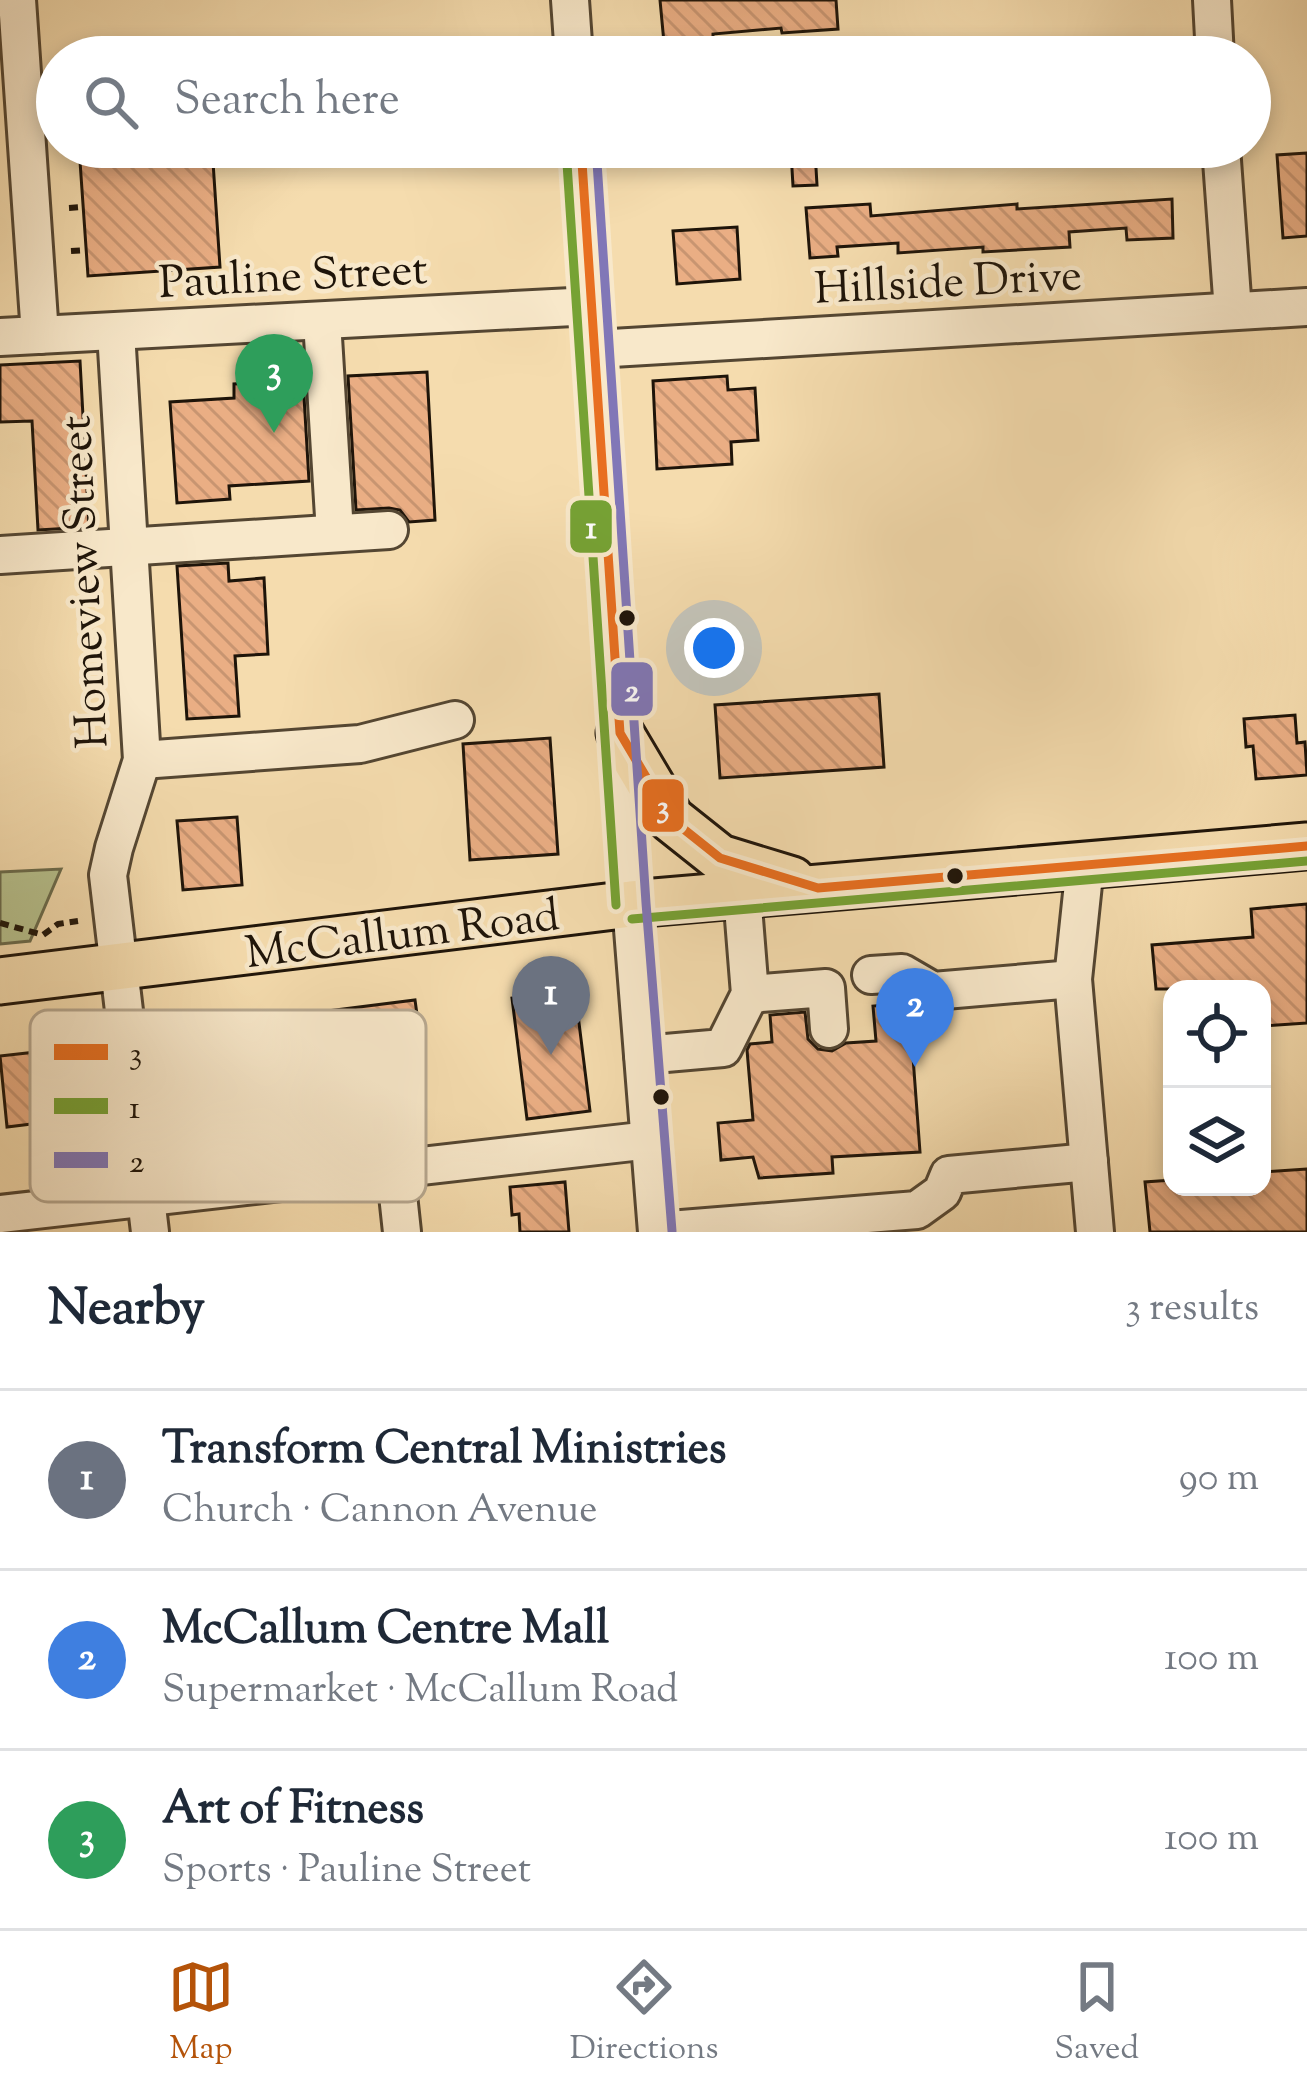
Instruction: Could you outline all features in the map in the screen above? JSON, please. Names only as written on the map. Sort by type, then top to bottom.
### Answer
[{"type":"main road","points":[[620,733],[671,819],[720,858],[818,888]]},
{"type":"main road","name":"McCallum Road","points":[[0,980],[631,904],[1307,846]]},
{"type":"street","points":[[17,0],[40,335]]},
{"type":"street","points":[[571,0],[573,36]]},
{"type":"street","points":[[1212,0],[1215,36]]},
{"type":"street","points":[[582,168],[657,1232],[917,1210],[942,1192],[949,1175],[1089,1162]]},
{"type":"street","points":[[1223,168],[1232,311]]},
{"type":"street","name":"Pauline Street","points":[[0,338],[592,306]]},
{"type":"street","name":"Hillside Drive","points":[[595,350],[1307,307]]},
{"type":"street","points":[[322,321],[335,533]]},
{"type":"street","name":"Homeview Street","points":[[116,332],[142,760],[108,875],[124,1010]]},
{"type":"street","points":[[0,555],[389,530]]},
{"type":"street","points":[[142,760],[360,744],[455,720]]},
{"type":"street","points":[[1084,865],[1072,979],[1095,1232]]},
{"type":"street","points":[[643,1055],[723,1048],[750,994],[742,894]]},
{"type":"street","points":[[871,975],[902,974],[933,991],[1072,979]]},
{"type":"street","points":[[750,994],[826,988],[829,1029]]},
{"type":"street","points":[[426,1164],[650,1140]]},
{"type":"street","points":[[0,1214],[148,1214],[211,1202]]},
{"type":"street","points":[[398,1202],[402,1232]]},
{"type":"path","points":[[69,208],[83,207]]},
{"type":"path","points":[[71,250],[86,250]]},
{"type":"path","points":[[0,922],[43,935],[58,924],[78,922]]},
{"type":"green space","points":[[61,869],[30,941],[0,944],[0,872]]},
{"type":"building","points":[[660,0],[836,0],[838,29],[663,36]]},
{"type":"building","points":[[1307,153],[1307,236],[1283,238],[1277,155]]},
{"type":"building","points":[[80,168],[213,168],[220,267],[88,276]]},
{"type":"building","points":[[792,168],[816,168],[817,185],[793,186]]},
{"type":"building","points":[[1172,199],[1173,238],[1127,240],[1126,228],[1069,232],[1070,247],[898,253],[898,243],[837,247],[838,256],[810,258],[806,208],[870,204],[871,216],[1017,204],[1017,209]]},
{"type":"building","points":[[737,227],[740,279],[677,284],[673,231]]},
{"type":"building","points":[[80,361],[89,527],[38,530],[32,421],[0,422],[0,365]]},
{"type":"building","points":[[427,372],[435,520],[409,522],[400,510],[389,508],[356,510],[348,376]]},
{"type":"building","points":[[727,376],[728,390],[755,388],[758,440],[731,442],[732,464],[657,469],[653,381]]},
{"type":"building","points":[[303,380],[309,481],[229,486],[230,499],[177,503],[170,402],[234,398],[234,384]]},
{"type":"building","points":[[228,563],[229,581],[264,578],[268,654],[235,656],[239,716],[187,719],[177,566]]},
{"type":"building","points":[[879,694],[884,767],[720,778],[715,705]]},
{"type":"building","points":[[1295,715],[1297,743],[1305,742],[1307,775],[1256,779],[1244,719]]},
{"type":"building","points":[[550,738],[558,854],[470,860],[463,744]]},
{"type":"building","points":[[237,817],[242,885],[183,890],[177,821]]},
{"type":"building","points":[[1307,904],[1307,1023],[1271,1025],[1271,980],[1163,980],[1163,989],[1156,989],[1152,945],[1253,937],[1251,909]]},
{"type":"building","points":[[575,991],[590,1111],[527,1119],[512,998]]},
{"type":"building","points":[[415,1000],[416,1010],[336,1010]]},
{"type":"building","points":[[909,1003],[920,1152],[832,1157],[833,1173],[759,1178],[753,1157],[721,1160],[718,1123],[753,1120],[747,1050],[750,1044],[772,1042],[770,1015],[805,1012],[808,1039],[818,1049],[832,1051],[846,1043],[876,1041],[873,1006]]},
{"type":"building","points":[[30,1053],[30,1124],[7,1127],[0,1056]]},
{"type":"building","points":[[1307,1169],[1307,1232],[1150,1232],[1145,1182],[1163,1181],[1163,1196],[1271,1196],[1271,1171]]},
{"type":"building","points":[[565,1182],[569,1232],[520,1232],[519,1214],[512,1215],[510,1187]]},
{"type":"transit line","name":"1","points":[[567,168],[616,905]]},
{"type":"transit line","name":"3","points":[[582,168],[620,733],[671,819],[720,858],[818,888],[1307,846]]},
{"type":"transit line","name":"2","points":[[597,168],[672,1231]]},
{"type":"transit line","name":"1","points":[[632,919],[1307,861]]},
{"type":"place","name":"Art of Fitness","points":[[274,433]]},
{"type":"place","name":"Transform Central Ministries","points":[[551,1055]]},
{"type":"place","name":"McCallum Centre Mall","points":[[915,1067]]}]
